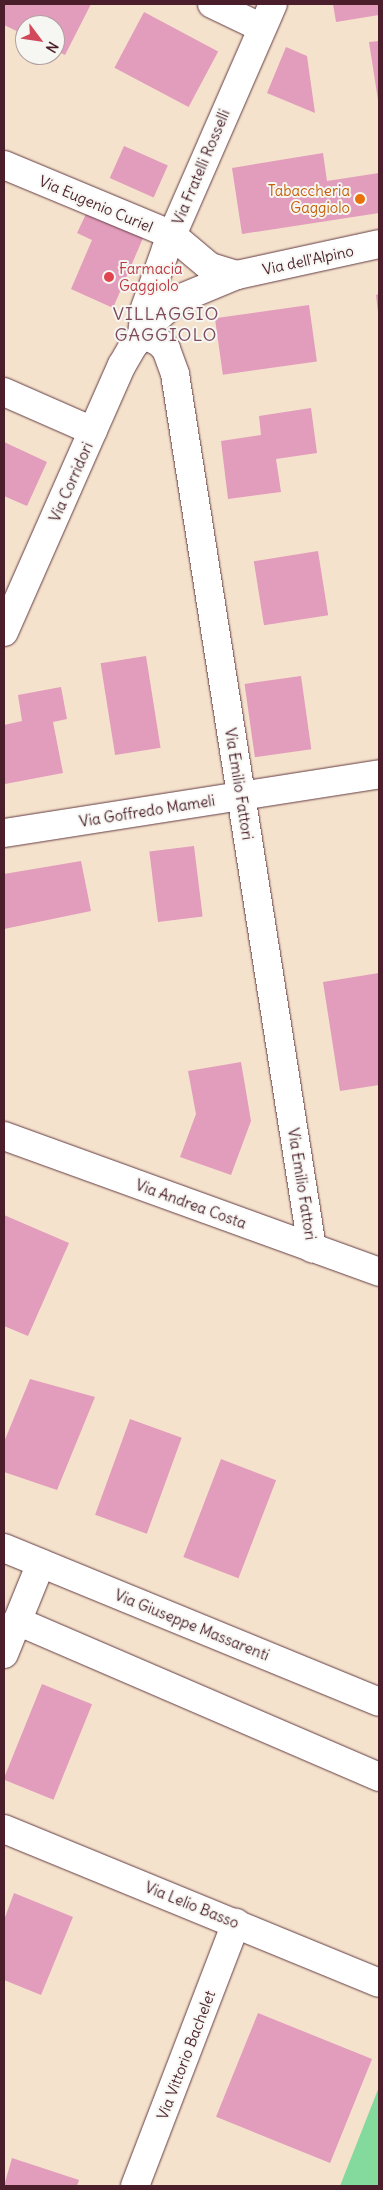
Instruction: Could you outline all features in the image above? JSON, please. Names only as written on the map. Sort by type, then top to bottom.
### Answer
[{"type":"street","points":[[212,4],[266,15]]},
{"type":"street","name":"Via Fratelli Rosselli","points":[[142,334],[145,308],[172,234],[266,15]]},
{"type":"street","name":"Via Eugenio Curiel","points":[[4,165],[172,234],[210,267],[237,275]]},
{"type":"street","name":"Via dell'Alpino","points":[[142,334],[179,299],[237,275],[379,244]]},
{"type":"street","name":"Via Corridori","points":[[4,632],[122,366],[142,334]]},
{"type":"street","name":"Via Emilio Fattori","points":[[142,334],[160,342],[166,349],[175,374],[312,1248]]},
{"type":"street","points":[[4,392],[93,431]]},
{"type":"street","name":"Via Goffredo Mameli","points":[[4,833],[379,774]]},
{"type":"street","name":"Via Andrea Costa","points":[[4,1136],[379,1272]]},
{"type":"street","name":"Via Giuseppe Massarenti","points":[[4,1548],[379,1702]]},
{"type":"street","points":[[4,1654],[13,1615],[41,1563]]},
{"type":"street","points":[[13,1615],[379,1777]]},
{"type":"street","name":"Via Lelio Basso","points":[[4,1829],[379,1983]]},
{"type":"street","name":"Via Vittorio Bachelet","points":[[135,2186],[236,1923]]},
{"type":"green space","points":[[379,2087],[379,2186],[340,2186]]},
{"type":"building","points":[[4,4],[91,4],[65,55],[65,15],[15,15],[15,30],[4,25]]},
{"type":"building","points":[[333,4],[379,4],[379,15],[336,22]]},
{"type":"building","points":[[144,12],[218,51],[189,107],[114,68]]},
{"type":"building","points":[[379,41],[379,100],[378,100],[369,42]]},
{"type":"building","points":[[286,47],[307,56],[315,113],[267,93]]},
{"type":"building","points":[[124,146],[168,166],[154,197],[110,178]]},
{"type":"building","points":[[323,153],[327,181],[379,173],[379,213],[242,234],[232,168]]},
{"type":"building","points":[[86,214],[143,238],[113,308],[71,289],[92,240],[77,233]]},
{"type":"building","points":[[379,294],[379,311],[378,312],[376,295]]},
{"type":"building","points":[[309,305],[317,361],[223,375],[215,318]]},
{"type":"building","points":[[311,408],[317,453],[276,459],[281,492],[228,499],[221,441],[261,435],[259,416]]},
{"type":"building","points":[[4,442],[47,462],[27,506],[4,496]]},
{"type":"building","points":[[318,551],[328,615],[264,625],[254,561]]},
{"type":"building","points":[[146,656],[161,748],[115,755],[101,663]]},
{"type":"building","points":[[301,676],[311,749],[255,757],[245,684]]},
{"type":"building","points":[[61,687],[67,719],[53,722],[63,773],[5,784],[4,725],[22,721],[18,695]]},
{"type":"building","points":[[194,846],[203,916],[158,922],[149,851]]},
{"type":"building","points":[[81,861],[91,911],[4,929],[4,874]]},
{"type":"building","points":[[379,973],[379,1085],[340,1091],[323,982]]},
{"type":"building","points":[[241,1062],[251,1121],[231,1175],[180,1157],[196,1114],[188,1071]]},
{"type":"building","points":[[4,1215],[69,1243],[28,1336],[4,1326]]},
{"type":"building","points":[[30,1379],[95,1397],[57,1490],[4,1472],[4,1442]]},
{"type":"building","points":[[130,1419],[182,1438],[147,1534],[95,1515]]},
{"type":"building","points":[[221,1459],[276,1480],[238,1578],[183,1557]]},
{"type":"building","points":[[42,1684],[92,1704],[53,1800],[4,1780]]},
{"type":"building","points":[[14,1893],[73,1917],[41,1995],[4,1980],[4,1920]]},
{"type":"building","points":[[258,2013],[372,2059],[330,2163],[216,2117]]},
{"type":"building","points":[[12,2158],[79,2180],[77,2186],[4,2186]]},
{"type":"place","name":"Tabaccheria Gaggiolo","points":[[360,199]]},
{"type":"place","name":"Farmacia Gaggiolo","points":[[109,277]]},
{"type":"district","name":"VILLAGGIO GAGGIOLO","points":[[166,325]]}]
